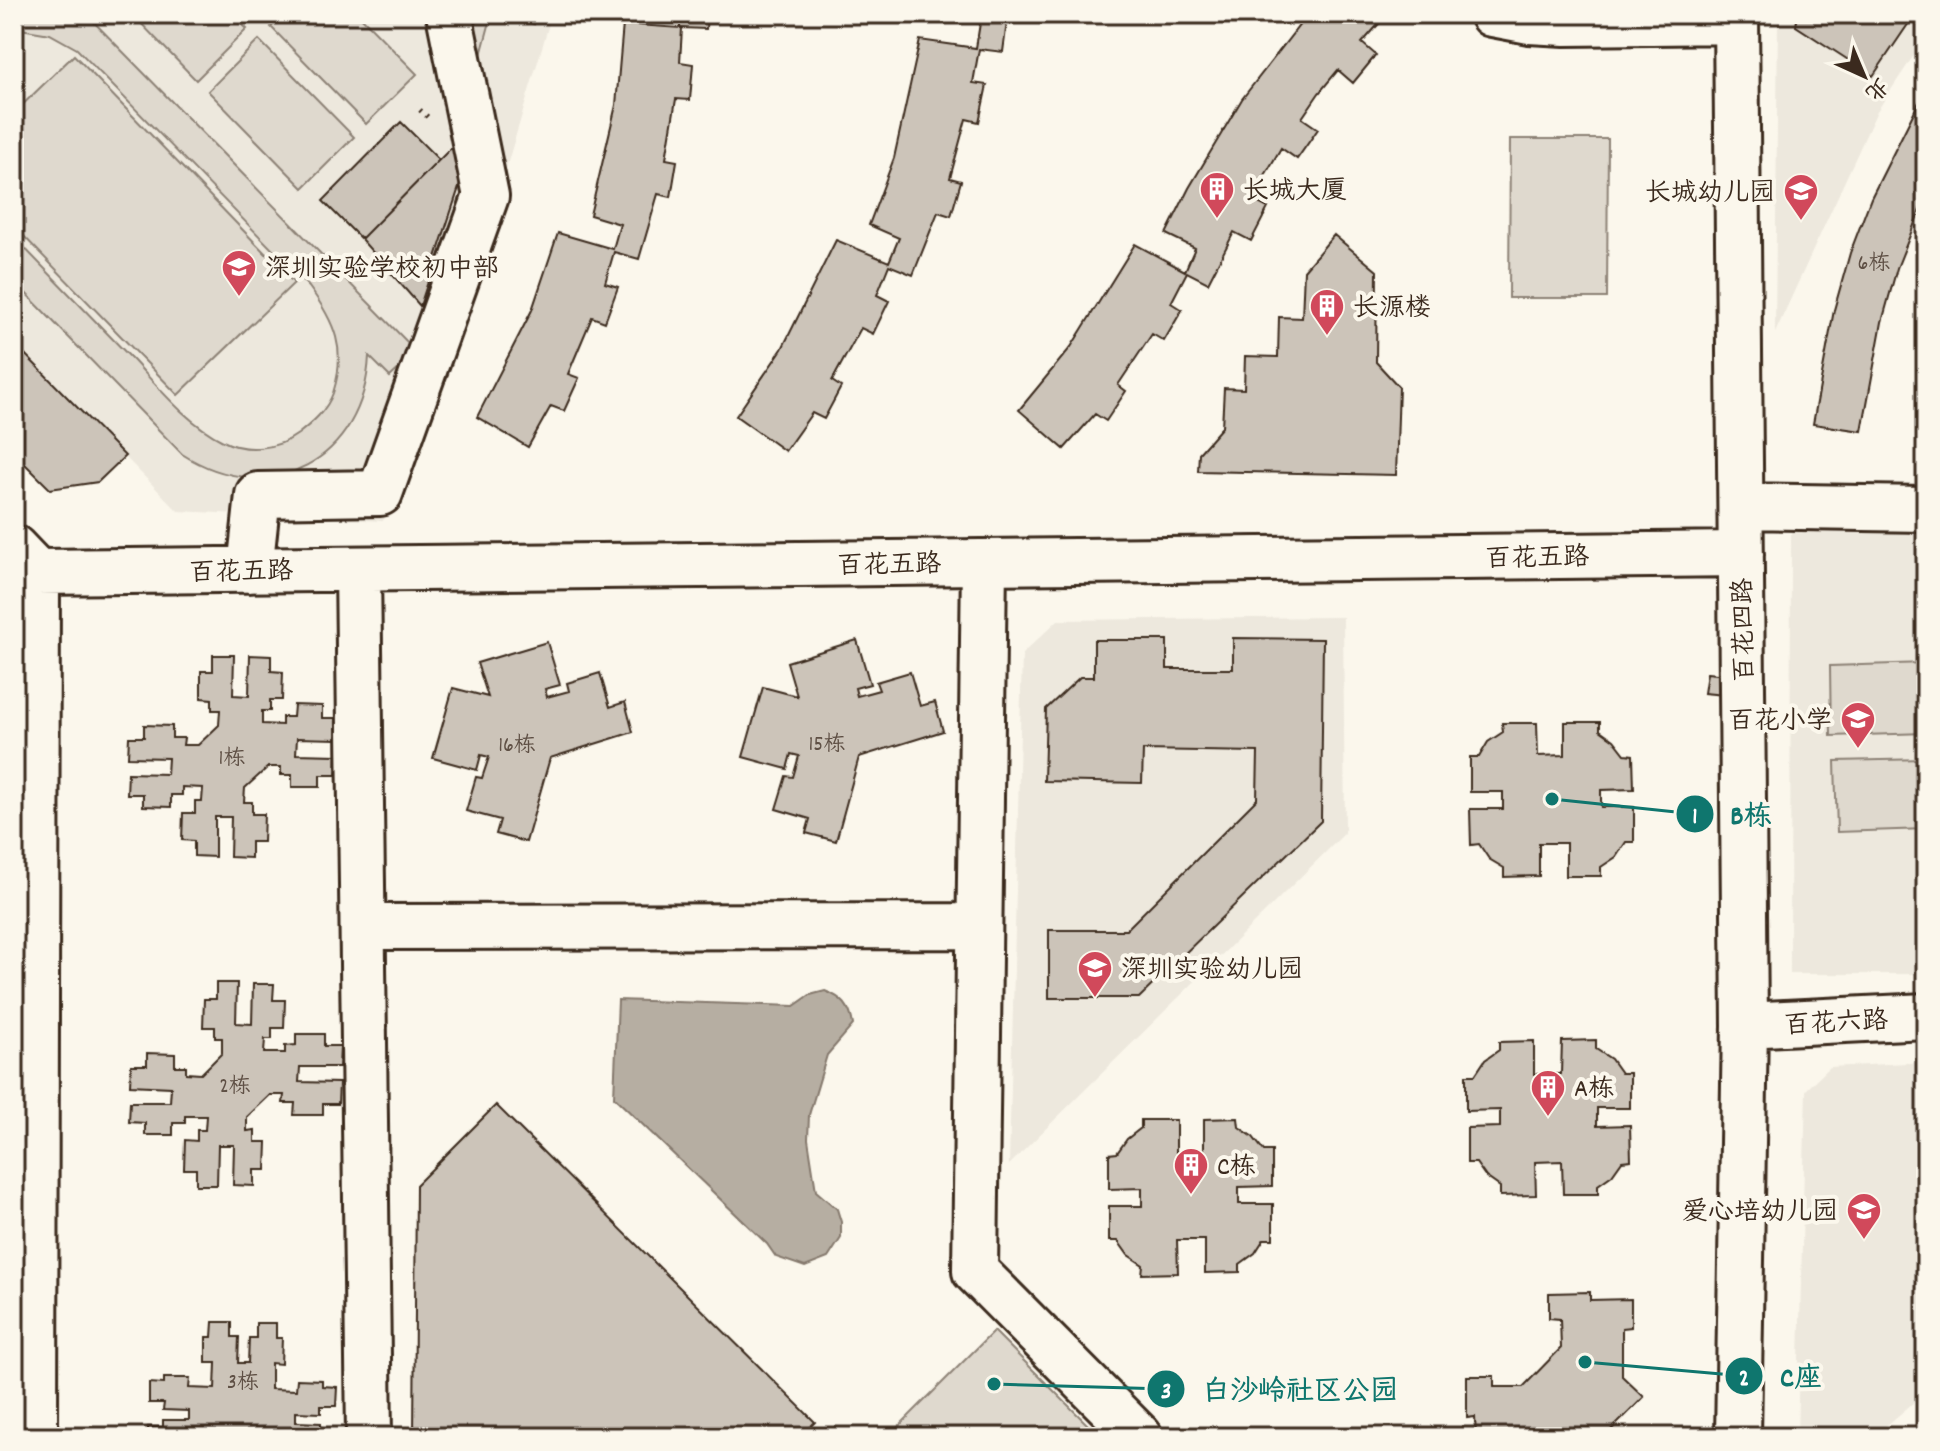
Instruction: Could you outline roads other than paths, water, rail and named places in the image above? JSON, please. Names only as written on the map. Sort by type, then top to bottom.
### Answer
[{"type":"street","points":[[250,570],[258,495],[380,493],[486,196],[449,14]]},
{"type":"street","points":[[1492,14],[1529,21],[1565,23],[1736,18]]},
{"type":"street","name":"百花四路","points":[[1736,18],[1745,1025],[1738,1437]]},
{"type":"street","points":[[1741,506],[1926,509]]},
{"type":"street","name":"百花五路","points":[[26,560],[250,570],[1741,554]]},
{"type":"street","points":[[26,560],[26,1197],[35,1437]]},
{"type":"street","points":[[984,562],[975,1271],[1140,1437]]},
{"type":"street","points":[[358,569],[369,1437]]},
{"type":"street","points":[[363,927],[979,926]]},
{"type":"street","name":"百花六路","points":[[1745,1025],[1926,1016]]},
{"type":"place","name":"长城大厦","points":[[1217,220]]},
{"type":"place","name":"长城幼儿园","points":[[1801,222]]},
{"type":"place","name":"深圳实验学校初中部","points":[[239,298]]},
{"type":"place","name":"长源楼","points":[[1327,337]]},
{"type":"place","name":"百花小学","points":[[1858,750]]},
{"type":"place","name":"B栋","points":[[1552,799]]},
{"type":"place","name":"深圳实验幼儿园","points":[[1095,999]]},
{"type":"place","name":"A栋","points":[[1548,1118]]},
{"type":"place","name":"C栋","points":[[1191,1196]]},
{"type":"place","name":"爱心培幼儿园","points":[[1864,1241]]},
{"type":"place","name":"C座","points":[[1585,1362]]},
{"type":"place","name":"白沙岭社区公园","points":[[994,1384]]}]
